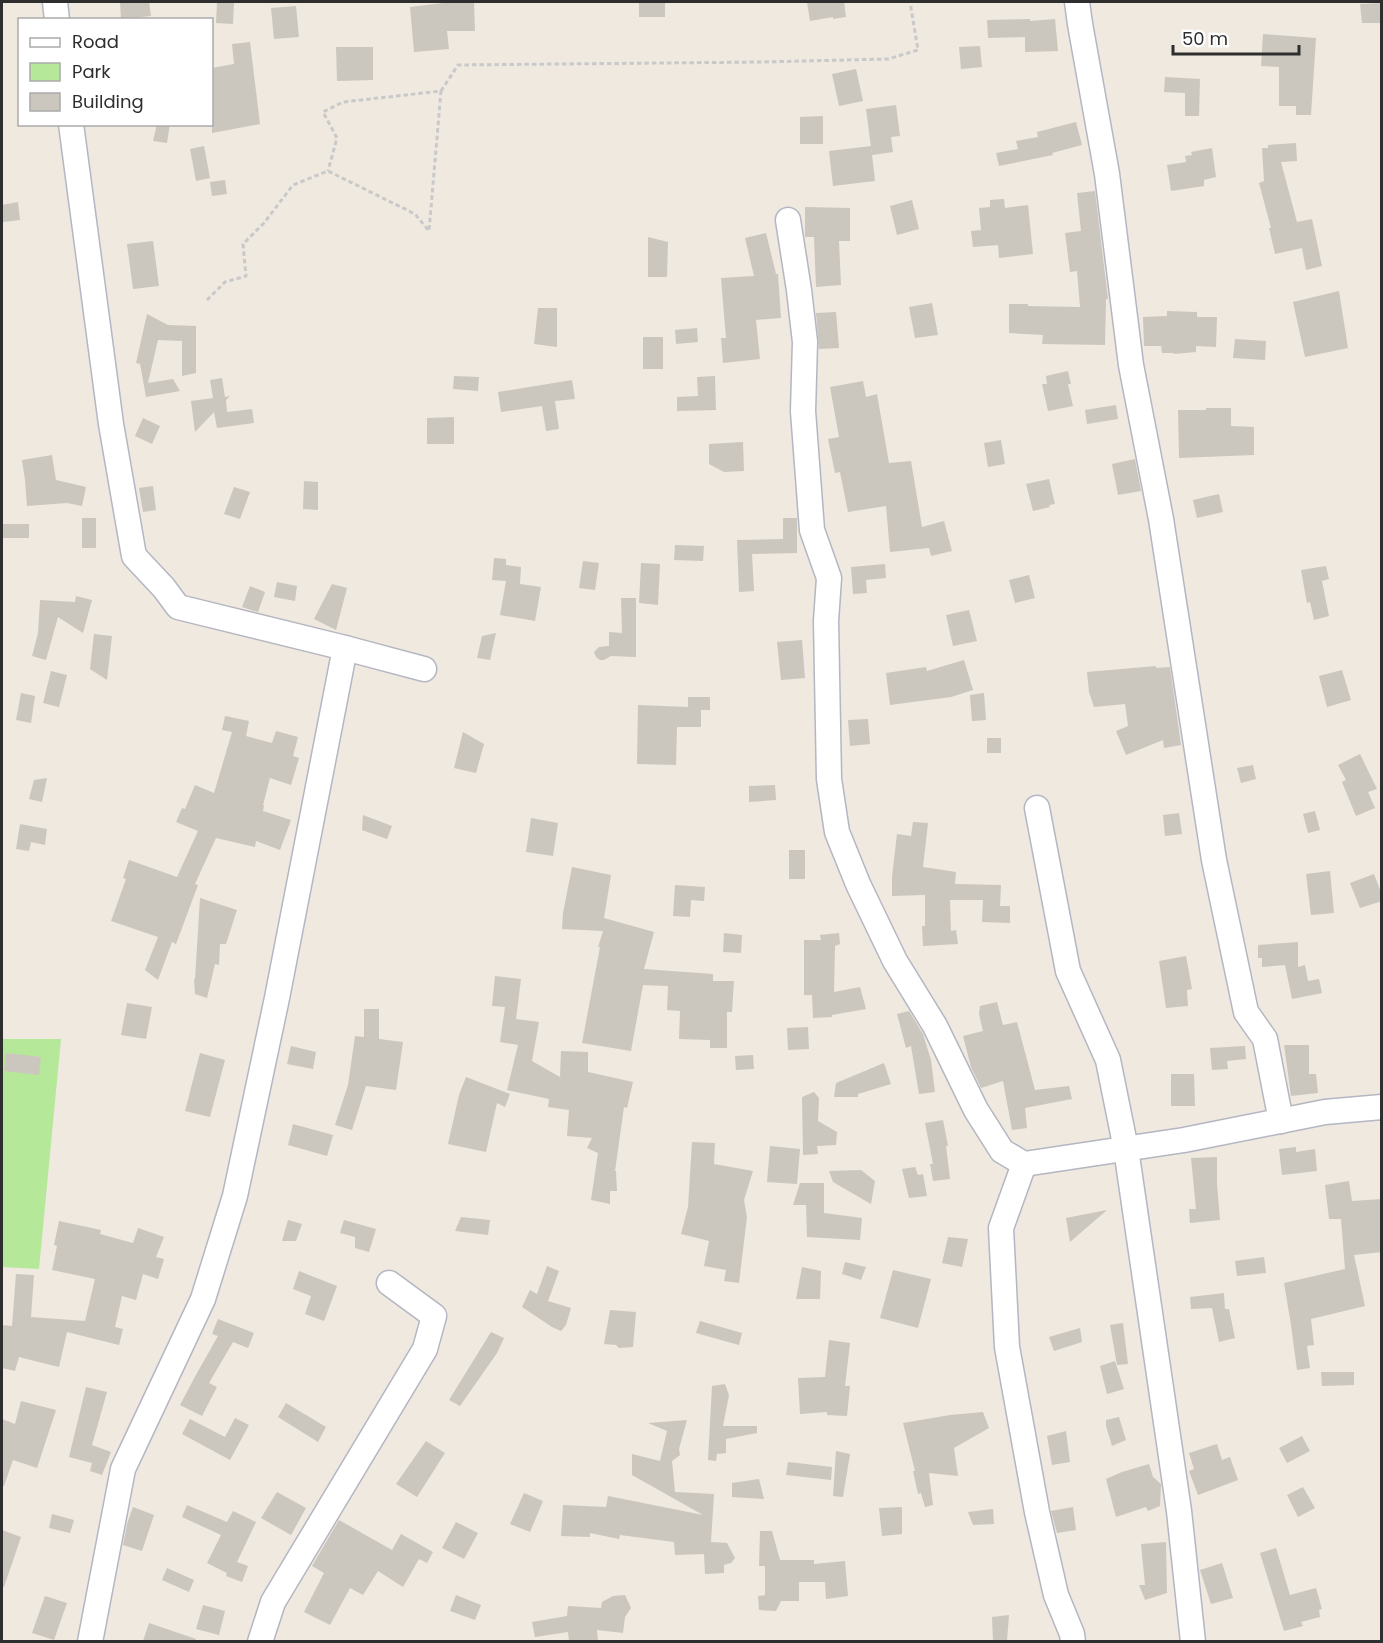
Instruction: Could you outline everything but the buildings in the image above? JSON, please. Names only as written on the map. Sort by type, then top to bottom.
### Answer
[{"type":"street","points":[[55,2],[57,18]]},
{"type":"street","points":[[1077,2],[1107,174],[1131,365],[1162,531],[1214,860],[1246,1012],[1265,1039],[1281,1121]]},
{"type":"street","points":[[71,126],[111,424],[134,556],[164,588],[178,607],[424,669]]},
{"type":"street","points":[[788,220],[805,342],[803,411],[812,530],[829,578],[826,621],[829,779],[837,832],[858,884],[895,961],[935,1026],[976,1110],[1002,1151],[1024,1164],[1184,1140],[1325,1112],[1382,1107]]},
{"type":"street","points":[[90,1641],[123,1469],[203,1299],[235,1196],[277,998],[345,648]]},
{"type":"street","points":[[1037,808],[1068,971],[1108,1060],[1126,1149],[1179,1511],[1192,1641]]},
{"type":"street","points":[[1024,1164],[1001,1228],[1007,1347],[1037,1512],[1056,1594],[1073,1641]]},
{"type":"street","points":[[260,1641],[273,1602],[425,1349],[434,1316],[389,1283]]},
{"type":"path","points":[[207,300],[225,282],[246,276],[243,244],[264,223],[293,184],[328,171],[415,214],[429,231],[441,92],[458,65],[888,59],[918,50],[910,2]]},
{"type":"path","points":[[328,171],[337,138],[323,112],[343,102],[441,92]]},
{"type":"green space","points":[[2,1039],[61,1039],[39,1269],[2,1267]]}]
